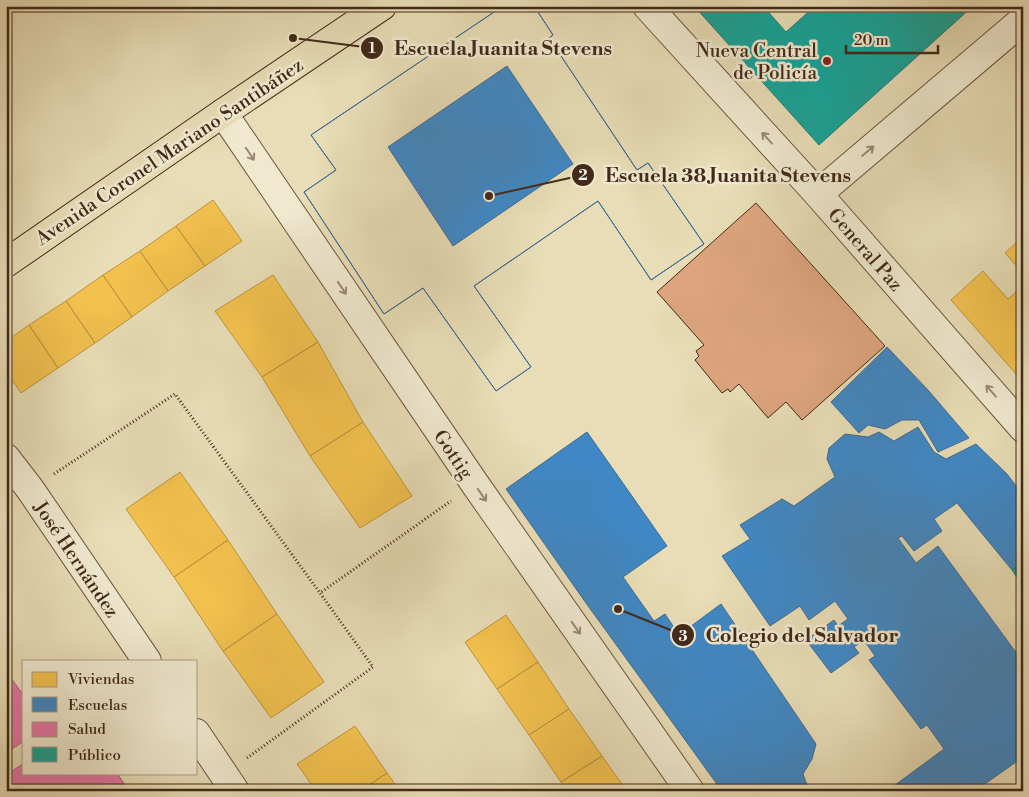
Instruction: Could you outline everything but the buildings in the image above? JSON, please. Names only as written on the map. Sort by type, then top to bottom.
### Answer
[{"type":"main road","name":"Avenida Coronel Mariano Santibáñez","points":[[6,263],[382,6]]},
{"type":"street","name":"General Paz","points":[[647,6],[818,194],[1023,428]]},
{"type":"street","points":[[818,194],[1023,20]]},
{"type":"street","name":"Gottig","points":[[223,113],[475,484],[690,791]]},
{"type":"street","name":"José Hernández","points":[[6,458],[30,489],[146,660]]},
{"type":"street","points":[[198,736],[230,783]]},
{"type":"path","points":[[30,489],[175,394],[373,667],[230,783]]},
{"type":"path","points":[[320,593],[475,484]]},
{"type":"place","name":"Escuela Juanita Stevens","points":[[293,38]]},
{"type":"place","name":"Nueva Central de Policía","points":[[827,61]]},
{"type":"place","name":"Escuela 38 Juanita Stevens","points":[[489,196]]},
{"type":"place","name":"Colegio del Salvador","points":[[618,609]]}]
